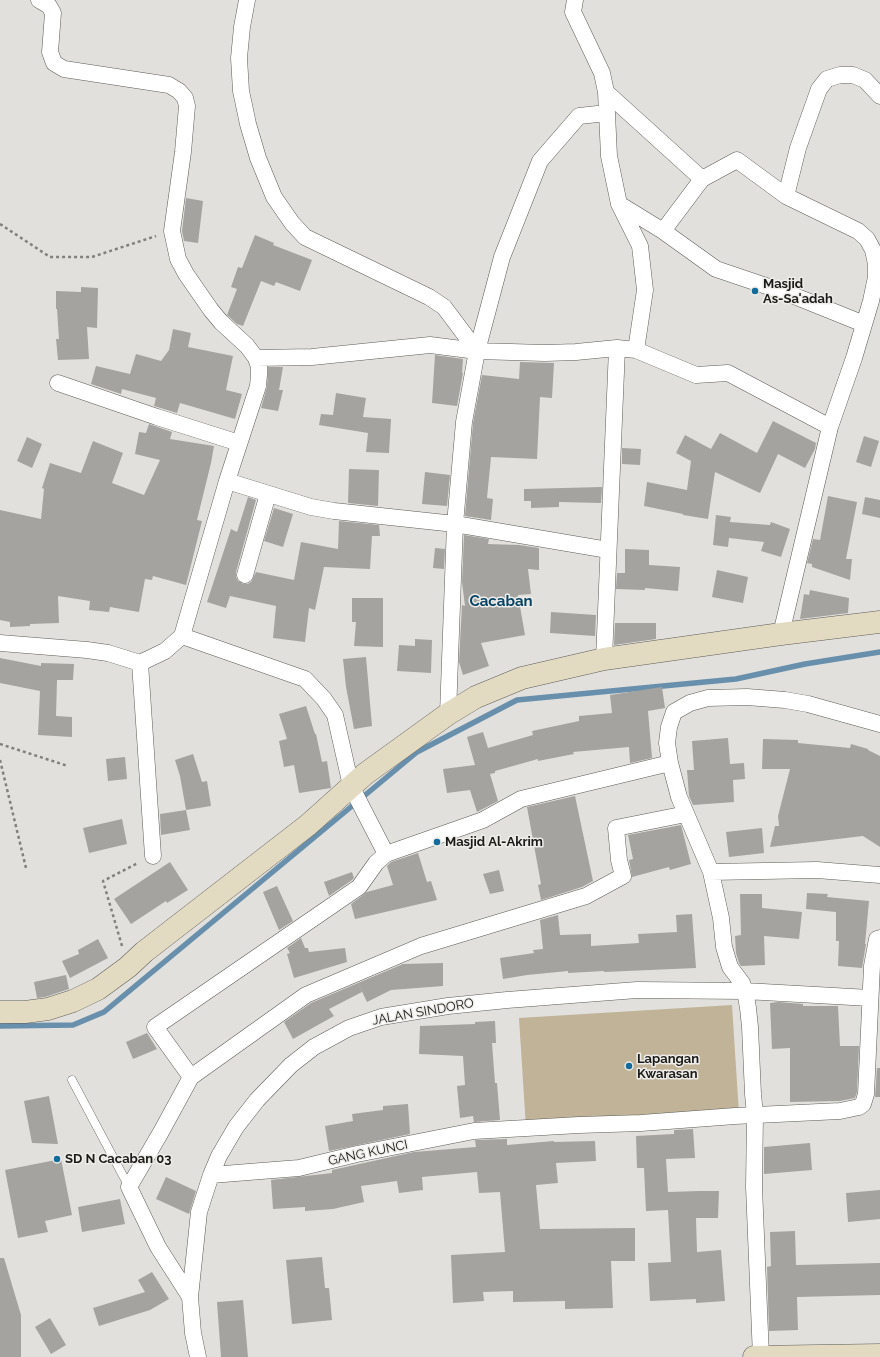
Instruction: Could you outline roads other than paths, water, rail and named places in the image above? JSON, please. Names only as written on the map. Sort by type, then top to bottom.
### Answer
[{"type":"street","points":[[0,643],[108,653],[140,663],[164,651],[182,636],[226,481],[258,386],[259,375],[256,358],[247,346],[221,322],[186,274],[178,259],[172,231],[183,152],[186,106],[185,98],[179,91],[169,85],[64,69],[54,63],[50,52],[53,13],[49,6],[39,0]]},
{"type":"street","points":[[247,0],[239,58],[241,91],[248,124],[256,151],[274,197],[292,223],[305,237],[429,297],[444,307],[477,351]]},
{"type":"street","points":[[575,0],[573,12],[602,73],[606,92],[609,156],[619,204],[640,246],[645,290],[636,350]]},
{"type":"street","points":[[786,196],[798,148],[819,89],[827,78],[840,75],[853,75],[865,80],[880,96]]},
{"type":"street","points":[[606,92],[702,179]]},
{"type":"street","points":[[448,714],[455,524],[464,422],[477,351],[502,257],[540,161],[579,116],[607,113]]},
{"type":"street","points":[[663,231],[702,179],[737,160],[786,196],[858,231],[867,239],[873,250],[876,264],[876,277],[871,301],[854,358],[830,427],[781,634]]},
{"type":"street","points":[[619,204],[663,231],[716,268],[787,293],[864,324]]},
{"type":"street","points":[[256,358],[312,357],[430,345],[477,351],[545,353],[617,348],[636,350],[696,375],[728,372],[830,427]]},
{"type":"street","points":[[604,659],[617,348]]},
{"type":"street","points":[[58,383],[156,418],[239,443]]},
{"type":"street","points":[[226,481],[311,507],[334,511],[455,524],[608,550]]},
{"type":"street","points":[[245,575],[268,494]]},
{"type":"street","points":[[0,1012],[24,1012],[48,1009],[73,1001],[98,989],[308,825],[355,795],[448,714],[476,697],[522,678],[604,659],[781,634],[880,622]]},
{"type":"street","points":[[182,636],[305,680],[324,699],[335,715],[355,795],[386,854]]},
{"type":"street","points":[[140,663],[153,856]]},
{"type":"street","points":[[761,1356],[754,1187],[755,1115],[752,1094],[750,1027],[745,991],[742,983],[730,967],[724,947],[721,918],[711,872],[679,797],[666,743],[669,727],[674,712],[690,703],[708,698],[747,697],[785,700],[808,704],[880,724]]},
{"type":"street","points":[[191,1077],[155,1027],[359,887],[376,863],[386,854],[483,820],[521,799],[670,763]]},
{"type":"street","points":[[190,1297],[158,1247],[129,1187],[191,1077],[306,995],[421,946],[586,896],[623,876],[619,860],[616,828],[686,814]]},
{"type":"street","points":[[711,872],[817,870],[880,875]]},
{"type":"street","points":[[870,998],[879,933]]},
{"type":"street","name":"JALAN SINDORO","points":[[198,1357],[193,1333],[190,1297],[200,1212],[211,1175],[219,1156],[236,1128],[261,1095],[291,1065],[314,1047],[349,1028],[381,1017],[448,1006],[637,990],[745,991],[870,998]]},
{"type":"street","name":"GANG KUNCI","points":[[211,1175],[299,1168],[358,1154],[474,1131],[641,1123],[840,1111],[852,1109],[863,1104],[866,1094],[870,998]]},
{"type":"street","points":[[754,1357],[880,1354]]},
{"type":"lane","points":[[72,1080],[129,1187]]},
{"type":"waterway","points":[[0,1026],[73,1025],[104,1012],[417,752],[517,700],[736,679],[805,664],[880,652]]},
{"type":"place","name":"Masjid As-Sa'adah","points":[[755,291]]},
{"type":"place","name":"Masjid Al-Akrim","points":[[437,842]]},
{"type":"place","name":"Lapangan Kwarasan","points":[[629,1066]]},
{"type":"place","name":"SD N Cacaban 03","points":[[57,1159]]},
{"type":"district","name":"Cacaban","points":[[501,601]]}]
